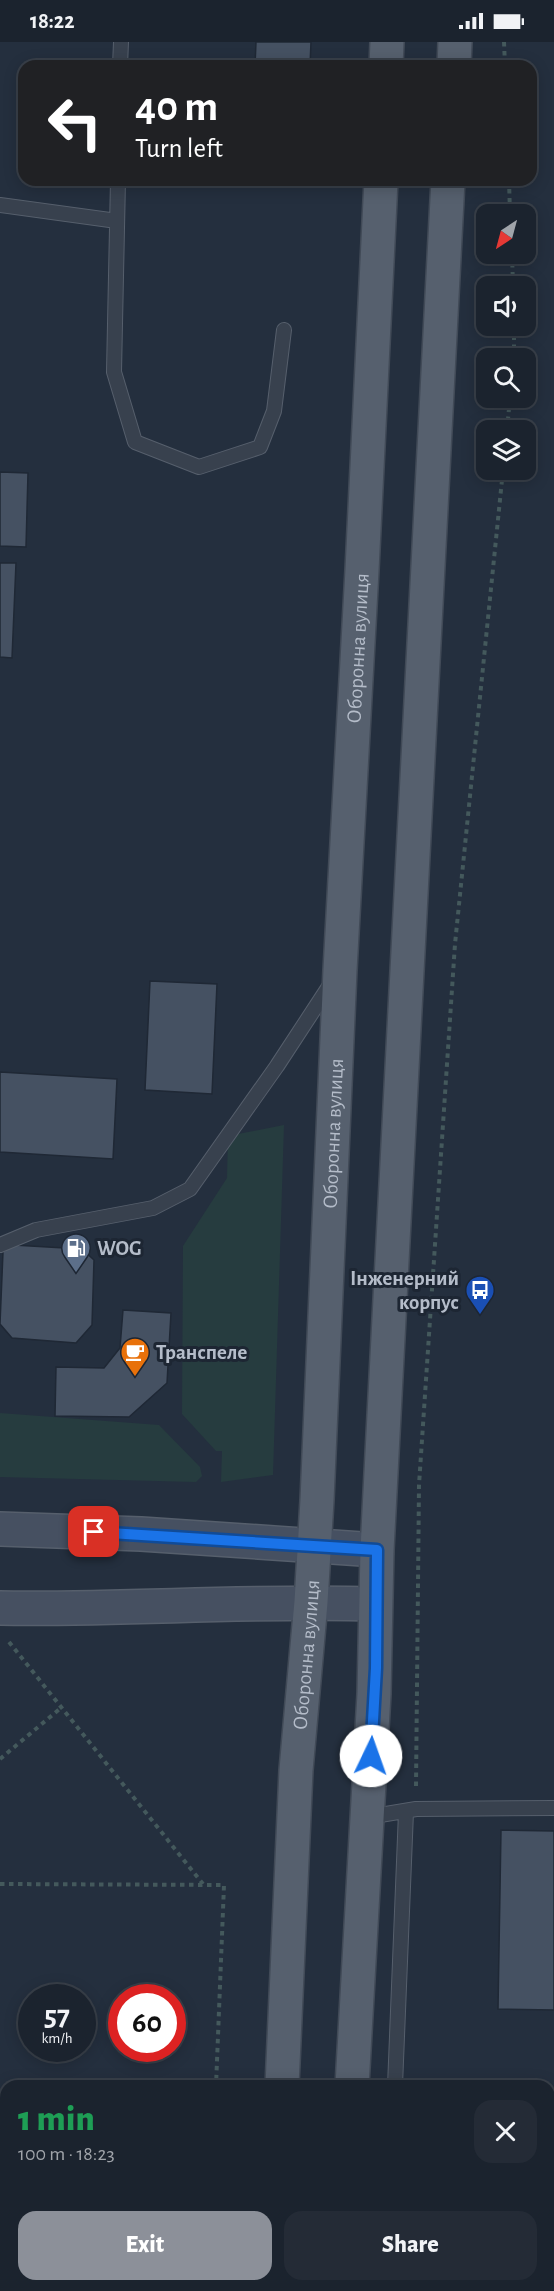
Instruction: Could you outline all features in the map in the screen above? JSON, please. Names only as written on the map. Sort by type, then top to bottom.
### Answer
[{"type":"main road","points":[[386,60],[387,42]]},
{"type":"main road","points":[[454,60],[455,42]]},
{"type":"main road","name":"Оборонна вулиця","points":[[282,2080],[296,1770],[315,1546],[340,970],[381,186]]},
{"type":"main road","points":[[352,2080],[376,1668],[377,1550],[448,186]]},
{"type":"street","points":[[0,1529],[141,1533],[377,1550]]},
{"type":"street","points":[[0,1608],[71,1609],[311,1602],[375,1605]]},
{"type":"lane","points":[[120,60],[121,42]]},
{"type":"lane","points":[[118,186],[114,372],[135,442],[200,467],[260,447],[274,411],[284,330]]},
{"type":"lane","points":[[0,205],[117,221]]},
{"type":"lane","points":[[0,1245],[36,1230],[153,1208],[190,1189],[277,1066],[340,970]]},
{"type":"lane","points":[[368,1817],[411,1810],[554,1808]]},
{"type":"lane","points":[[395,2080],[411,1810]]},
{"type":"path","points":[[504,42],[505,60]]},
{"type":"path","points":[[509,186],[510,204]]},
{"type":"path","points":[[411,1810],[419,1485],[455,944],[502,480]]},
{"type":"path","points":[[9,1642],[204,1885]]},
{"type":"path","points":[[0,1759],[62,1707]]},
{"type":"path","points":[[0,1884],[224,1885],[216,2080]]},
{"type":"green space","points":[[284,1125],[273,1475],[221,1482],[222,1451],[216,1451],[182,1414],[183,1246],[227,1178],[228,1136]]},
{"type":"green space","points":[[0,1413],[159,1425],[200,1467],[202,1476],[196,1482],[0,1477]]},
{"type":"building","points":[[256,42],[311,42],[310,60],[255,60]]},
{"type":"building","points":[[0,472],[28,473],[26,547],[0,546]]},
{"type":"building","points":[[0,563],[16,563],[12,658],[0,657]]},
{"type":"building","points":[[150,981],[217,984],[212,1094],[145,1090]]},
{"type":"building","points":[[0,1072],[117,1079],[113,1159],[0,1152]]},
{"type":"building","points":[[13,1245],[82,1249],[94,1260],[92,1325],[76,1343],[12,1338],[0,1324],[3,1252]]},
{"type":"building","points":[[123,1310],[171,1313],[167,1383],[129,1417],[55,1416],[56,1367],[104,1368],[120,1348]]},
{"type":"building","points":[[501,1830],[554,1831],[554,2010],[498,2009]]},
{"type":"place","name":"WOG","points":[[76,1274]]},
{"type":"place","name":"Інженерний корпус","points":[[480,1316]]},
{"type":"place","name":"Транспеле","points":[[135,1378]]},
{"type":"route","points":[[94,1532],[141,1533],[377,1550],[376,1668],[371,1756]]}]
